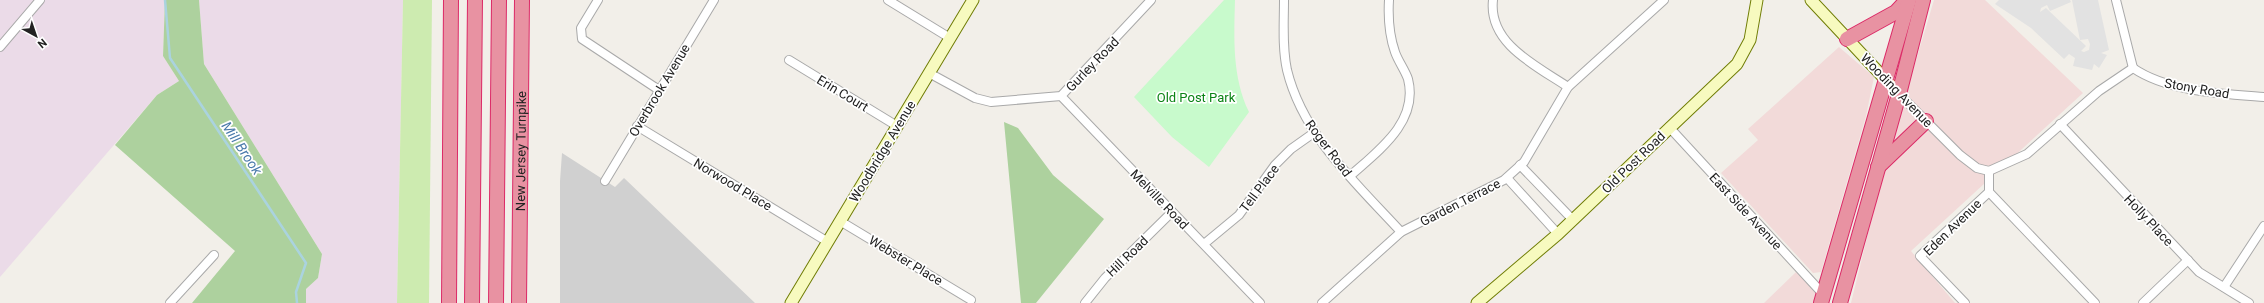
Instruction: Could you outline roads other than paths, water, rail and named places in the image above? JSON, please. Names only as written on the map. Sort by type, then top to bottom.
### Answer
[{"type":"highway","points":[[448,303],[451,0]]},
{"type":"highway","points":[[472,303],[475,0]]},
{"type":"highway","name":"New Jersey Turnpike","points":[[496,303],[499,0]]},
{"type":"highway","name":"New Jersey Turnpike","points":[[519,303],[522,0]]},
{"type":"highway","points":[[1847,39],[1896,12],[1908,0]]},
{"type":"highway","points":[[1822,299],[1886,81],[1908,0]]},
{"type":"highway","points":[[1840,303],[1899,94],[1923,0]]},
{"type":"highway","points":[[1878,168],[1926,121]]},
{"type":"street","points":[[0,46],[40,0]]},
{"type":"street","points":[[598,0],[581,28],[582,39],[659,90]]},
{"type":"street","name":"Overbrook Avenue","points":[[605,181],[714,0]]},
{"type":"street","points":[[888,0],[950,38]]},
{"type":"street","name":"Woodbridge Avenue","points":[[791,303],[973,0]]},
{"type":"street","name":"Gurley Road","points":[[929,73],[975,98],[991,102],[1061,96],[1151,0]]},
{"type":"street","name":"Roger Road","points":[[1284,0],[1283,36],[1287,69],[1298,103],[1314,132],[1350,176],[1401,232]]},
{"type":"street","points":[[1350,176],[1388,142],[1398,129],[1407,111],[1411,96],[1408,78],[1395,52],[1388,23],[1389,0]]},
{"type":"street","points":[[1493,0],[1493,19],[1506,42],[1516,51],[1568,87]]},
{"type":"street","name":"Garden Terrace","points":[[1322,303],[1401,232],[1507,178],[1520,165],[1568,87],[1664,0]]},
{"type":"street","name":"Old Post Road","points":[[1477,303],[1558,234],[1737,64],[1750,40],[1757,0]]},
{"type":"street","name":"Wooding Avenue","points":[[1811,0],[1886,81],[1960,155],[1977,168],[1989,171]]},
{"type":"street","points":[[1989,171],[2027,154],[2099,91],[2133,68],[2116,0]]},
{"type":"street","name":"Erin Court","points":[[789,60],[897,126]]},
{"type":"street","name":"Stony Road","points":[[2133,68],[2154,80],[2204,91],[2264,97]]},
{"type":"street","name":"Melville Road","points":[[1061,96],[1260,303]]},
{"type":"street","name":"Holly Place","points":[[2060,124],[2199,272],[2248,303]]},
{"type":"street","name":"Norwood Place","points":[[637,126],[828,242]]},
{"type":"street","name":"East Side Avenue","points":[[1669,127],[1822,299]]},
{"type":"street","name":"Tell Place","points":[[1204,244],[1239,214],[1275,165],[1291,149],[1314,132]]},
{"type":"street","points":[[1520,165],[1573,220]]},
{"type":"street","name":"Eden Avenue","points":[[1965,303],[1920,256],[1989,192],[1989,171]]},
{"type":"street","points":[[1507,178],[1558,234]]},
{"type":"street","points":[[1989,192],[2095,303]]},
{"type":"street","name":"Hill Road","points":[[1085,303],[1105,278],[1172,212]]},
{"type":"street","name":"Webster Place","points":[[840,221],[971,300]]},
{"type":"street","points":[[2224,287],[2264,226]]},
{"type":"street","points":[[170,303],[214,255]]},
{"type":"street","points":[[2143,303],[2188,260]]},
{"type":"waterway","name":"Mill Brook","points":[[165,0],[170,58],[306,263],[296,292],[297,303]]},
{"type":"park label","name":"Old Post Park","points":[[1196,97]]}]
